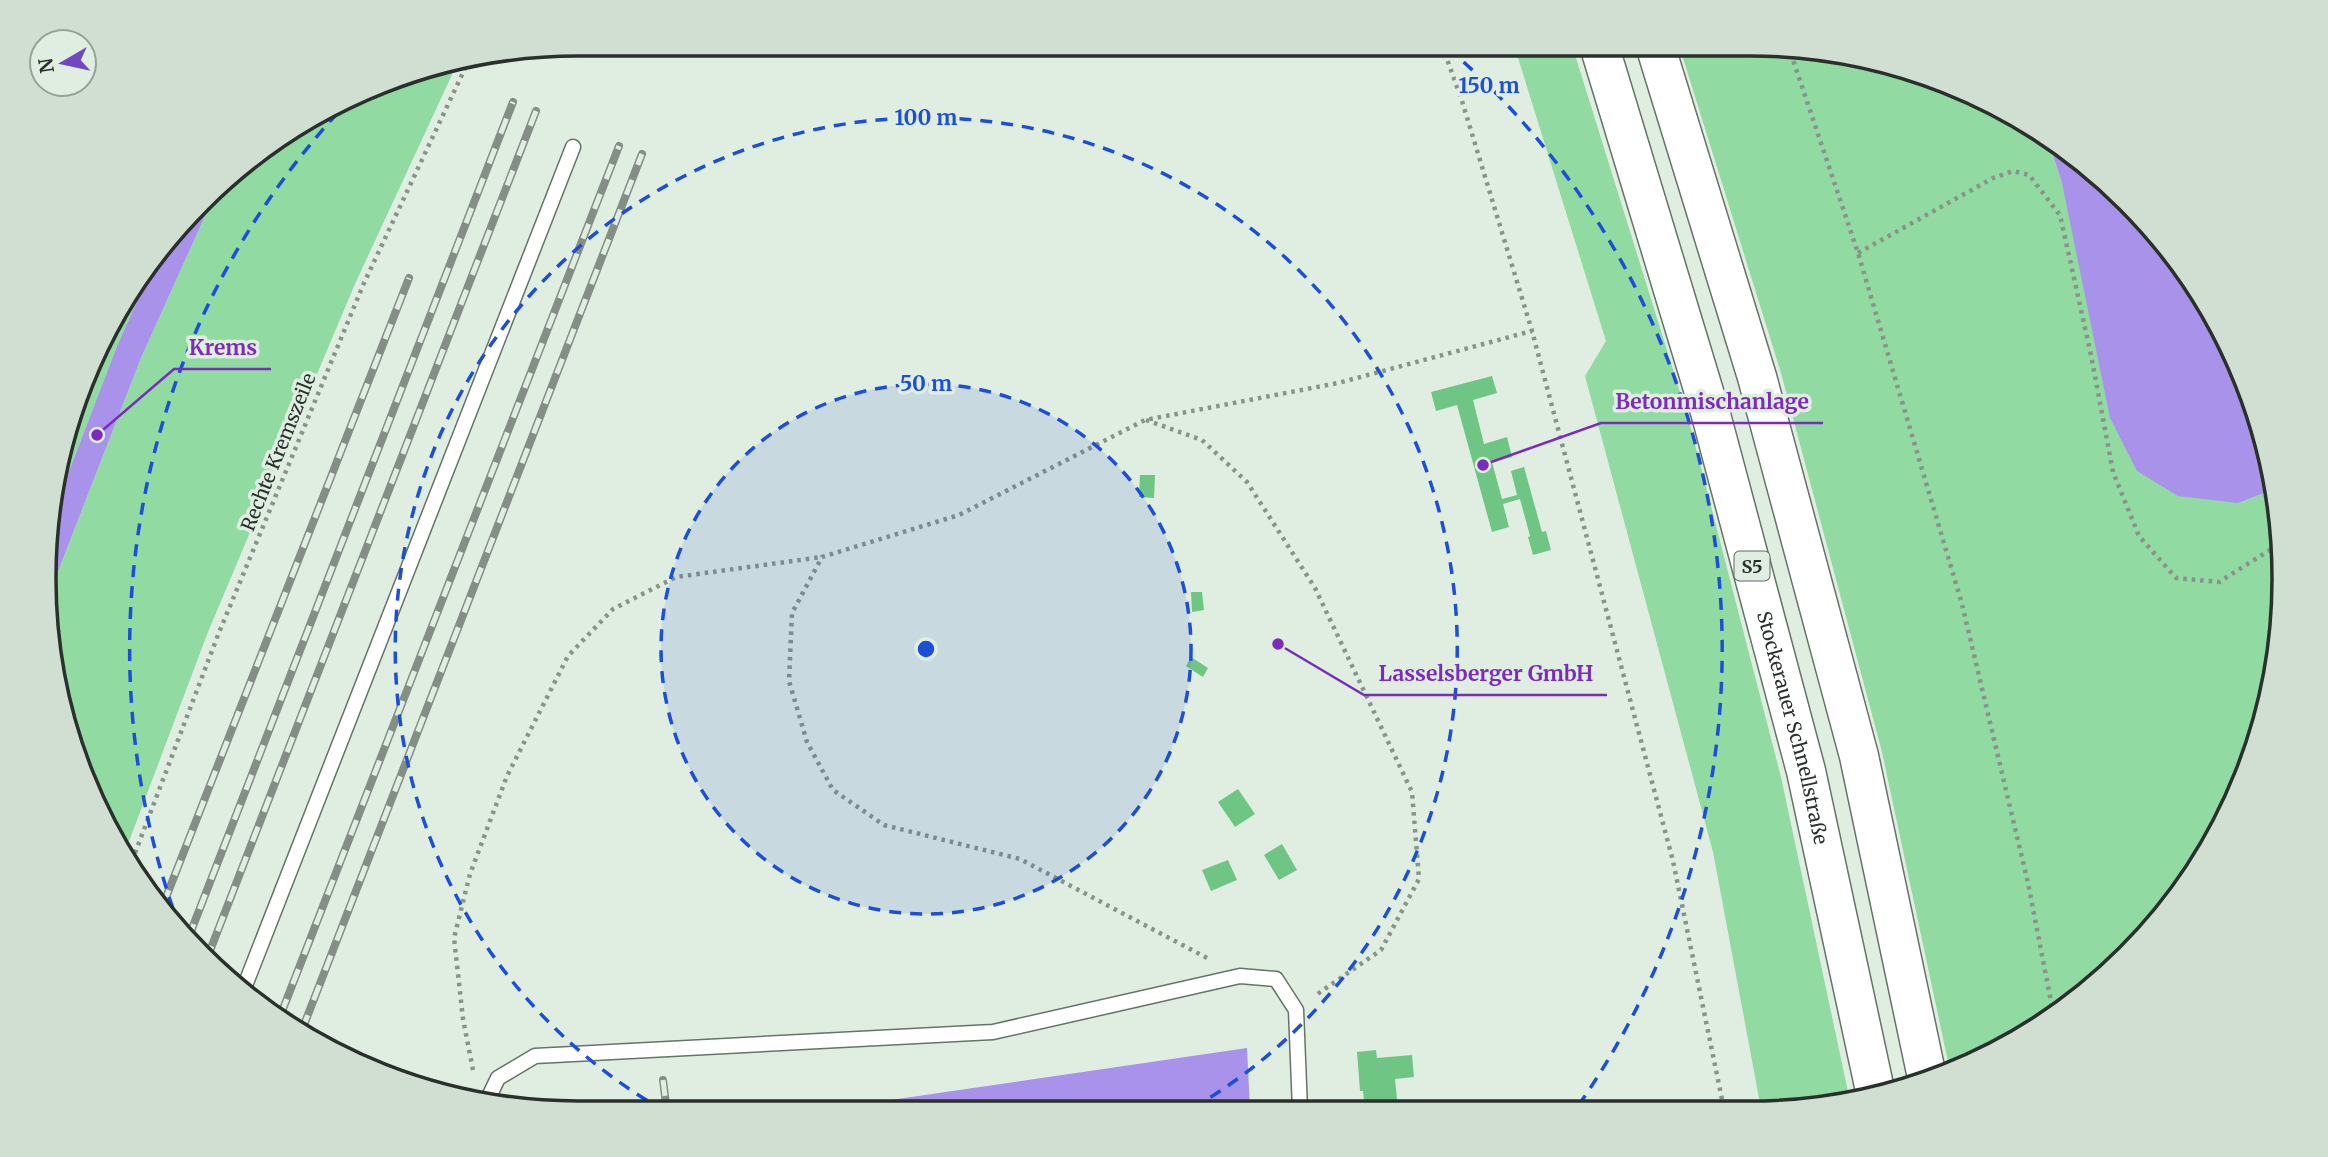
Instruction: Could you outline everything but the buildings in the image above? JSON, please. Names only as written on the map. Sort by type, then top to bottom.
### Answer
[{"type":"highway","name":"Stockerauer Schnellstraße","points":[[1603,56],[1712,415],[1806,771],[1874,1086]]},
{"type":"highway","points":[[1658,56],[1757,377],[1859,756],[1925,1070]]},
{"type":"lane","points":[[246,981],[573,147]]},
{"type":"lane","points":[[491,1093],[498,1078],[535,1056],[993,1032],[1240,976],[1276,979],[1296,1010],[1300,1101]]},
{"type":"path","points":[[1446,56],[1531,331],[1673,861],[1722,1101]]},
{"type":"path","points":[[1792,58],[1858,253],[1962,604],[2028,883],[2051,1005]]},
{"type":"path","name":"Rechte Kremszeile","points":[[135,854],[218,635],[364,283],[465,69]]},
{"type":"path","points":[[1858,253],[1993,178],[2013,171],[2029,175],[2060,215],[2113,472],[2139,536],[2176,578],[2219,582],[2271,549]]},
{"type":"path","points":[[474,1074],[463,1019],[454,938],[470,874],[507,776],[568,656],[613,609],[676,577],[822,557],[959,515],[1145,420],[1338,383],[1531,331]]},
{"type":"path","points":[[1145,420],[1202,440],[1247,482],[1315,588],[1412,792],[1419,879],[1381,950],[1296,1010]]},
{"type":"path","points":[[822,557],[792,613],[789,681],[807,742],[832,790],[884,825],[1020,859],[1240,976]]},
{"type":"green space","points":[[1517,56],[1575,56],[1689,421],[1781,777],[1848,1092],[1818,1097],[1759,1101],[1713,852],[1585,376],[1606,341]]},
{"type":"green space","points":[[1682,56],[1818,60],[1885,74],[1981,110],[2052,153],[2062,183],[2238,503],[2265,493],[2272,578],[2268,647],[2254,714],[2244,746],[2218,810],[2202,840],[2164,897],[2119,948],[2094,971],[2068,993],[2011,1031],[1948,1061],[1882,752],[1781,373]]},
{"type":"green space","points":[[454,72],[355,284],[208,632],[128,844],[96,778],[74,714],[60,647],[56,578],[141,358],[207,211],[234,186],[288,144],[347,110],[411,84]]},
{"type":"green space","points":[[141,293],[117,346],[65,481],[74,443],[96,379],[110,347]]},
{"type":"shaded area","points":[[2052,153],[2119,209],[2164,260],[2184,288],[2218,347],[2232,379],[2254,443],[2265,493],[2238,503],[2178,496],[2137,471],[2110,418],[2062,183]]},
{"type":"shaded area","points":[[207,211],[141,358],[56,576],[60,510],[65,481],[117,346],[144,288],[164,260]]},
{"type":"shaded area","points":[[1247,1048],[1250,1101],[884,1101]]},
{"type":"railway","points":[[192,929],[513,102]]},
{"type":"railway","points":[[211,949],[536,111]]},
{"type":"railway","points":[[283,1009],[619,146]]},
{"type":"railway","points":[[305,1023],[642,154]]},
{"type":"railway","points":[[165,899],[409,278]]},
{"type":"railway","points":[[663,1080],[666,1101]]},
{"type":"place","name":"Krems","points":[[97,435]]},
{"type":"place","name":"Betonmischanlage","points":[[1483,465]]},
{"type":"place","name":"Lasselsberger GmbH","points":[[1278,644]]}]
